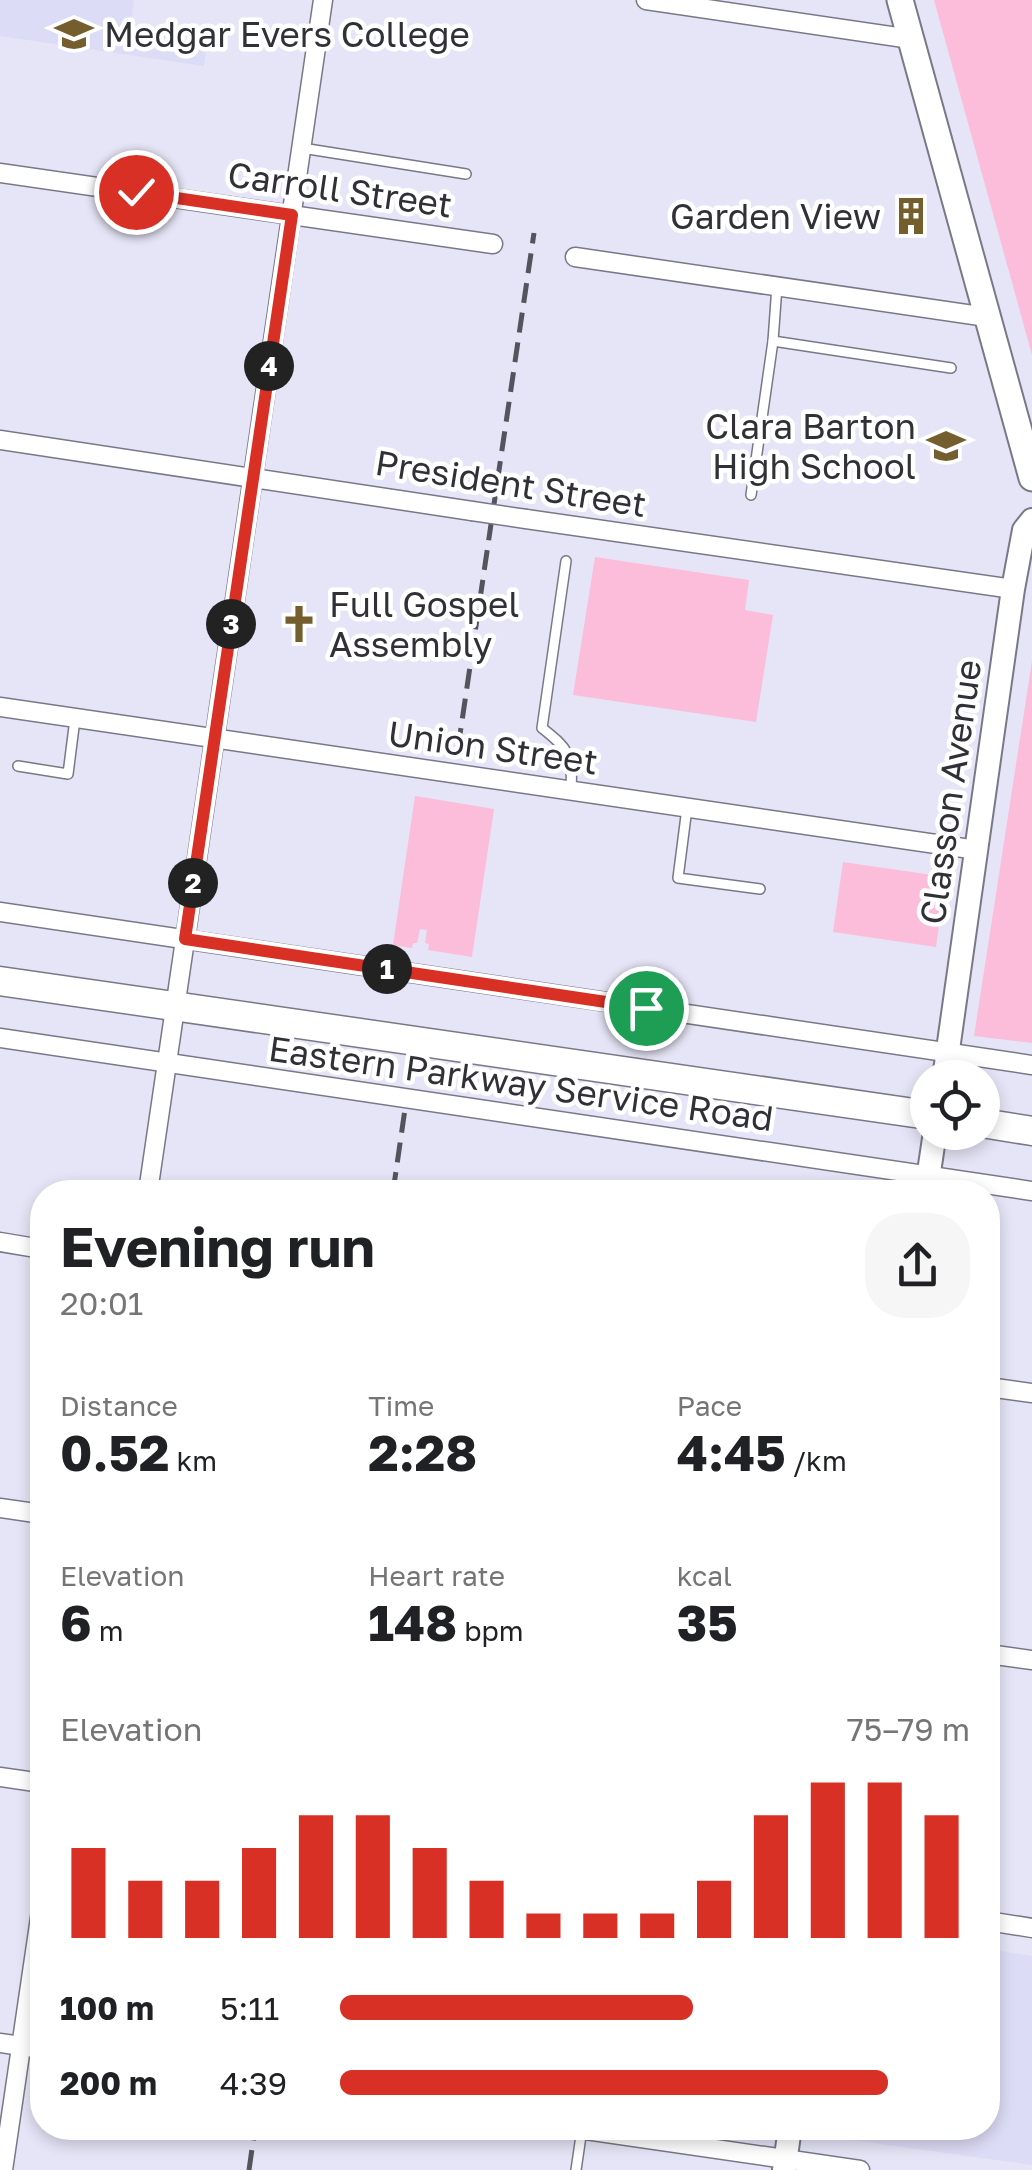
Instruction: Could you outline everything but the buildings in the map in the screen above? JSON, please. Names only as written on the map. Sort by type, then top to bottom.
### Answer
[{"type":"main road","points":[[900,0],[1032,478]]},
{"type":"main road","points":[[0,981],[910,1112]]},
{"type":"main road","points":[[1000,1126],[1032,1131]]},
{"type":"street","points":[[150,1180],[324,0]]},
{"type":"street","points":[[646,0],[911,39]]},
{"type":"street","name":"Carroll Street","points":[[0,173],[493,244]]},
{"type":"street","points":[[576,256],[988,317]]},
{"type":"street","name":"President Street","points":[[0,440],[253,476],[1019,598]]},
{"type":"street","name":"Classon Avenue","points":[[946,1060],[1019,598],[1024,530],[1032,520]]},
{"type":"street","name":"Union Street","points":[[0,707],[978,850]]},
{"type":"street","points":[[0,912],[1032,1065]]},
{"type":"street","name":"Eastern Parkway Service Road","points":[[0,1038],[902,1180]]},
{"type":"street","points":[[928,1180],[933,1150]]},
{"type":"street","name":"Eastern Parkway Service Road","points":[[1000,1189],[1032,1191]]},
{"type":"street","points":[[0,1242],[30,1247]]},
{"type":"street","points":[[1000,1389],[1032,1394]]},
{"type":"street","points":[[0,1508],[30,1512]]},
{"type":"street","points":[[1000,1656],[1032,1660]]},
{"type":"street","points":[[0,1776],[30,1781]]},
{"type":"street","points":[[1000,1923],[1032,1928]]},
{"type":"street","points":[[3,2170],[30,1989]]},
{"type":"street","points":[[0,2043],[30,2047]]},
{"type":"street","points":[[646,2140],[785,2164],[860,2170]]},
{"type":"lane","points":[[302,148],[466,174]]},
{"type":"lane","points":[[751,496],[777,286]]},
{"type":"lane","points":[[773,341],[951,368]]},
{"type":"lane","points":[[566,562],[542,728],[565,745],[572,764],[570,790]]},
{"type":"lane","points":[[18,766],[68,774],[75,718]]},
{"type":"lane","points":[[687,808],[678,878],[760,890]]},
{"type":"lane","points":[[576,2170],[577,2140]]},
{"type":"shaded area","name":"Medgar Evers College","points":[[0,0],[134,0],[130,31],[207,42],[204,66],[0,36]]},
{"type":"shaded area","points":[[934,0],[1032,0],[1032,355]]},
{"type":"shaded area","points":[[595,557],[749,580],[745,610],[773,615],[756,722],[573,695]]},
{"type":"shaded area","points":[[1032,661],[1032,1043],[974,1036]]},
{"type":"shaded area","points":[[415,796],[494,809],[472,957],[428,950],[427,930],[420,929],[412,948],[393,945]]},
{"type":"shaded area","points":[[843,862],[946,877],[936,947],[833,932]]},
{"type":"shaded area","points":[[1000,1951],[1032,1956],[1032,2165],[851,2140],[1000,2140]]},
{"type":"railway","points":[[458,748],[534,233]]},
{"type":"railway","points":[[395,1180],[405,1109]]},
{"type":"railway","points":[[249,2170],[253,2140]]},
{"type":"place","name":"Medgar Evers College","points":[[74,34]]},
{"type":"place","name":"Garden View","points":[[911,216]]},
{"type":"place","name":"Clara Barton High School","points":[[946,446]]},
{"type":"place","name":"Full Gospel Assembly","points":[[299,624]]},
{"type":"route","points":[[136,192],[292,215],[185,939],[646,1008]]}]
